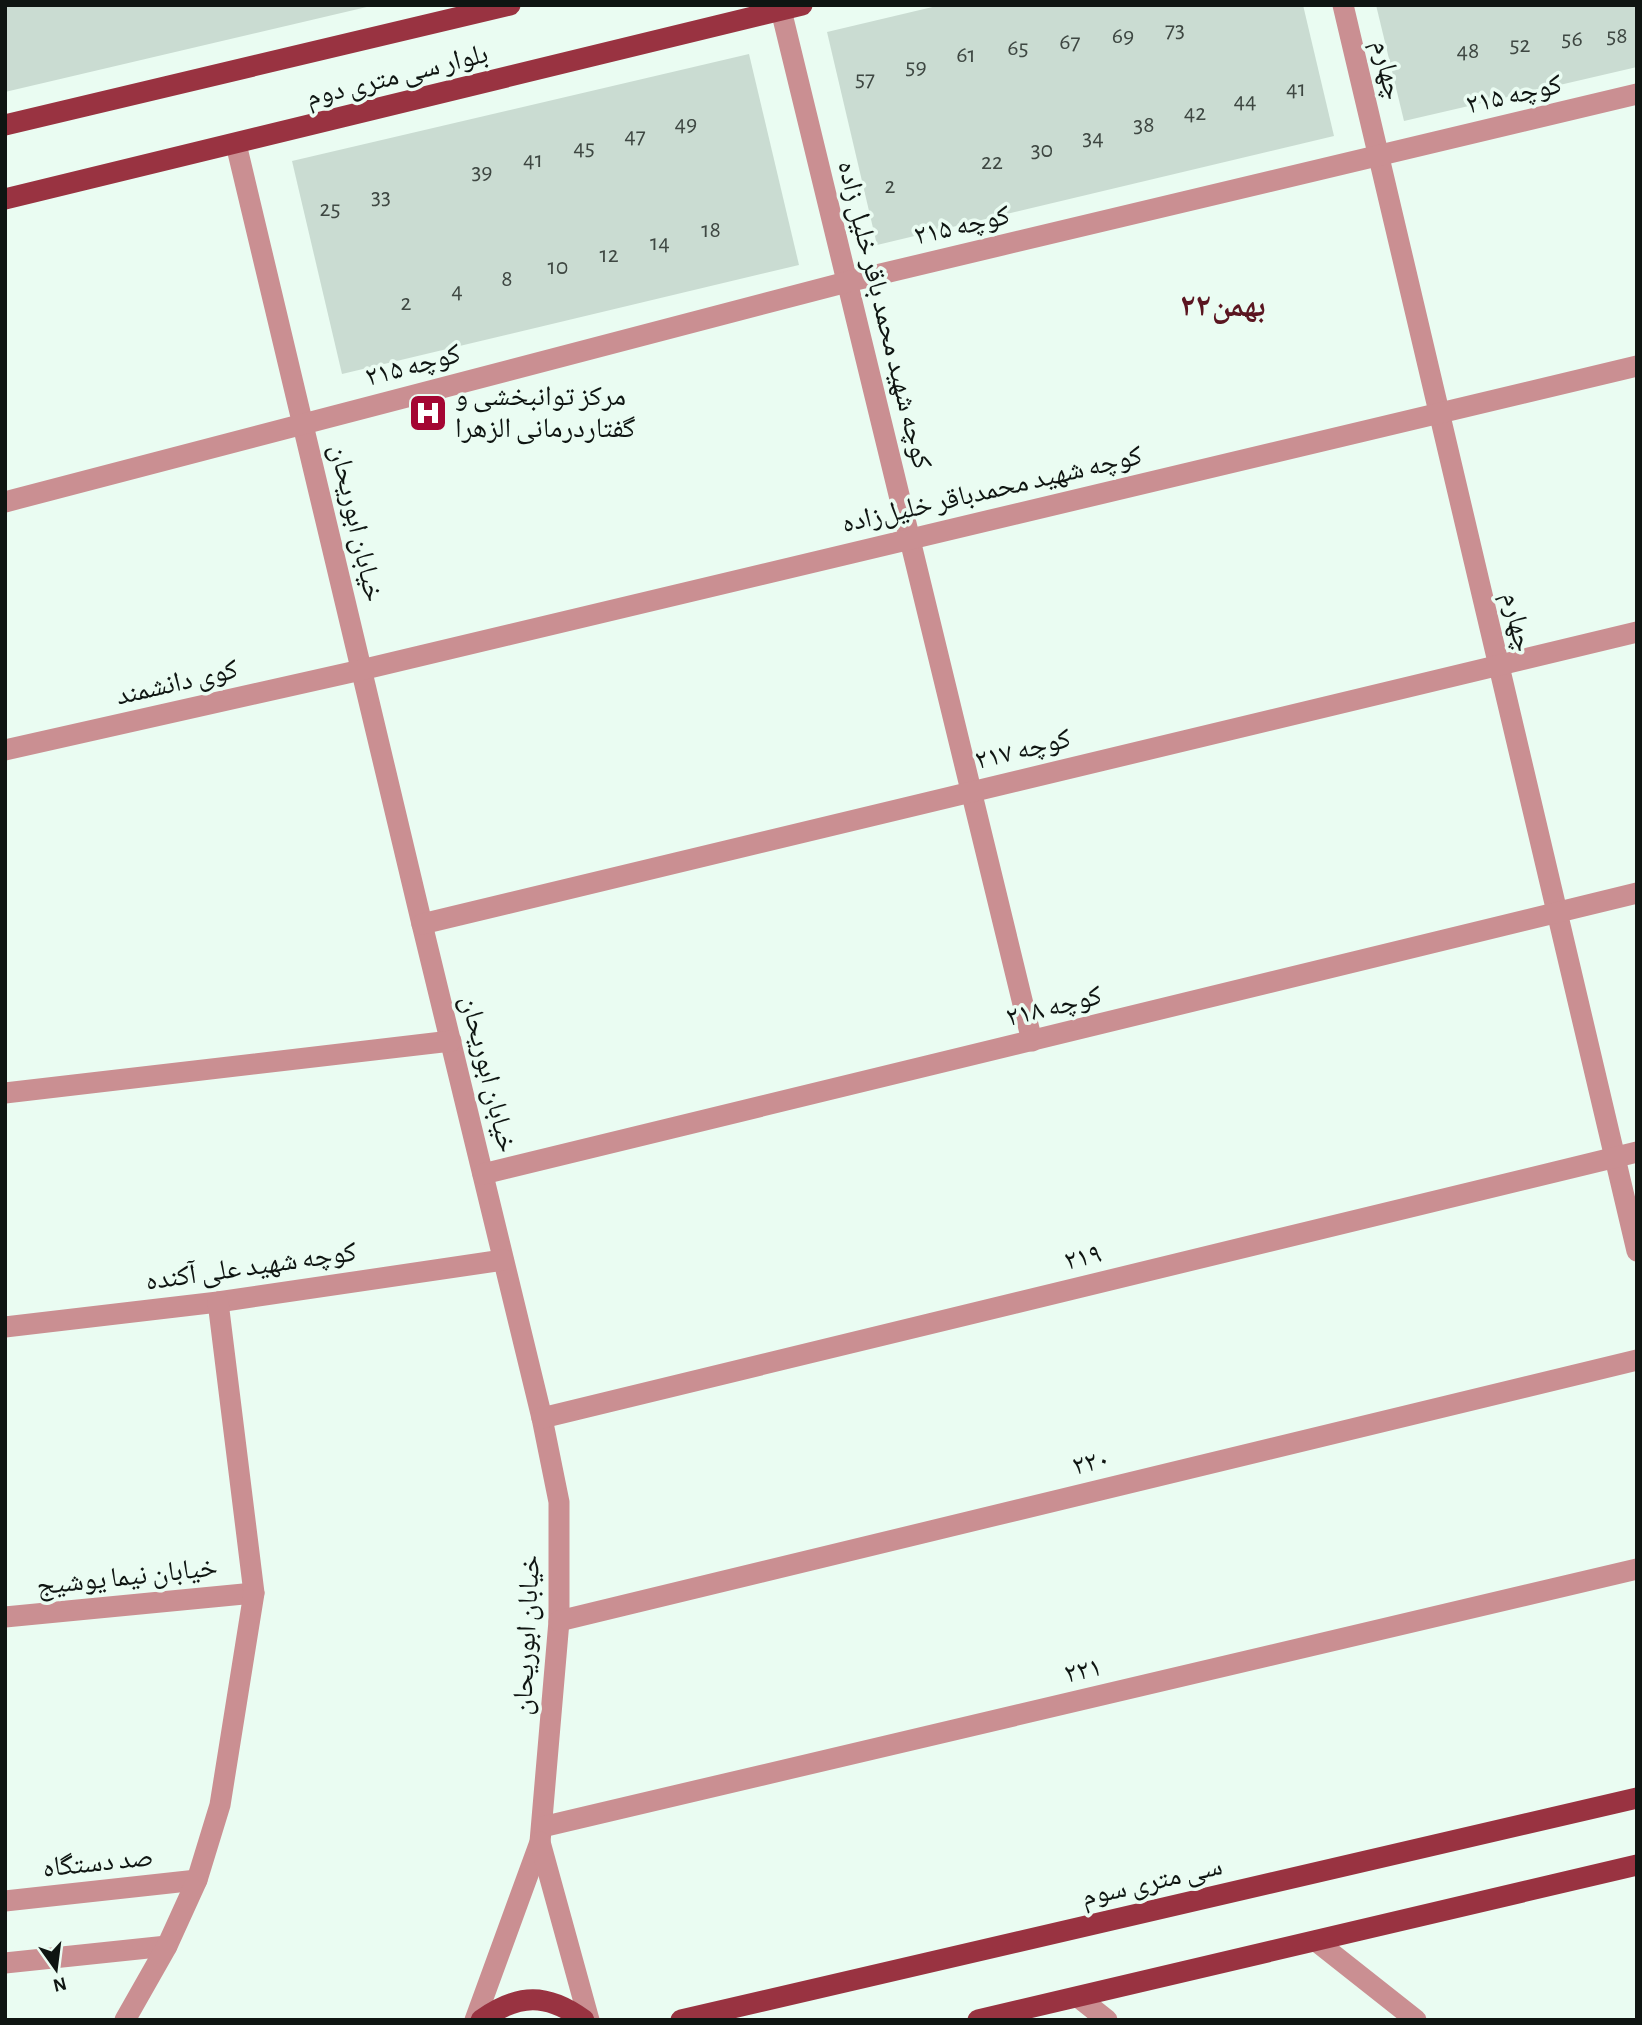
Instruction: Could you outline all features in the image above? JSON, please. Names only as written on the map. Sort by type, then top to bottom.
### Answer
[{"type":"main road","name":"بلوار سی متری دوم","points":[[5,125],[510,5]]},
{"type":"main road","name":"بلوار سی متری دوم","points":[[5,199],[792,8]]},
{"type":"main road","name":"سی متری سوم","points":[[681,2020],[1637,1798]]},
{"type":"main road","points":[[978,2020],[1637,1866]]},
{"type":"main road","points":[[481,2020],[501,2007],[522,2000],[545,2000],[567,2007],[587,2020]]},
{"type":"street","name":"چهارم","points":[[1343,5],[1637,1251]]},
{"type":"street","name":"کوچه شهید محمد باقر خلیل زاده","points":[[792,8],[847,282],[1032,1041]]},
{"type":"street","name":"کوچه ۲۱۵","points":[[5,502],[847,282],[1637,94]]},
{"type":"street","name":"خیابان ابوریحان","points":[[236,144],[484,1174],[542,1418],[559,1502],[559,1621],[541,1835],[475,2020]]},
{"type":"street","name":"کوچه شهید محمدباقر خلیل‌زاده","points":[[361,670],[1637,366]]},
{"type":"street","name":"کوچه ۲۱۷","points":[[422,924],[1637,632]]},
{"type":"street","name":"کوی دانشمند","points":[[5,750],[361,670]]},
{"type":"street","name":"کوچه ۲۱۸","points":[[484,1174],[1637,893]]},
{"type":"street","points":[[5,1093],[451,1041]]},
{"type":"street","name":"۲۱۹","points":[[542,1418],[1637,1152]]},
{"type":"street","name":"کوچه شهید علی آکنده","points":[[5,1327],[218,1302],[503,1260]]},
{"type":"street","points":[[125,2020],[167,1946],[197,1880],[220,1805],[254,1593],[218,1302]]},
{"type":"street","name":"۲۲۰","points":[[559,1621],[1637,1360]]},
{"type":"street","name":"۲۲۱","points":[[541,1835],[1637,1569]]},
{"type":"street","name":"خیابان نیما یوشیج","points":[[5,1617],[254,1593]]},
{"type":"street","points":[[541,1835],[587,2020]]},
{"type":"street","name":"صد دستگاه","points":[[5,1901],[197,1880]]},
{"type":"street","points":[[1316,1941],[1416,2020]]},
{"type":"street","points":[[5,1963],[167,1946]]},
{"type":"street","points":[[1078,1997],[1107,2020]]},
{"type":"building","points":[[5,5],[371,5],[371,6],[5,92]]},
{"type":"building","points":[[941,5],[1303,5],[1334,136],[877,245],[827,32]]},
{"type":"building","points":[[1376,5],[1637,5],[1637,67],[1404,121]]},
{"type":"building","points":[[749,54],[799,265],[342,374],[292,161]]},
{"type":"place","name":"مرکز توانبخشی و گفتاردرمانی الزهرا","points":[[428,413]]},
{"type":"district","name":"۲۲بهمن","points":[[1223,306]]}]
